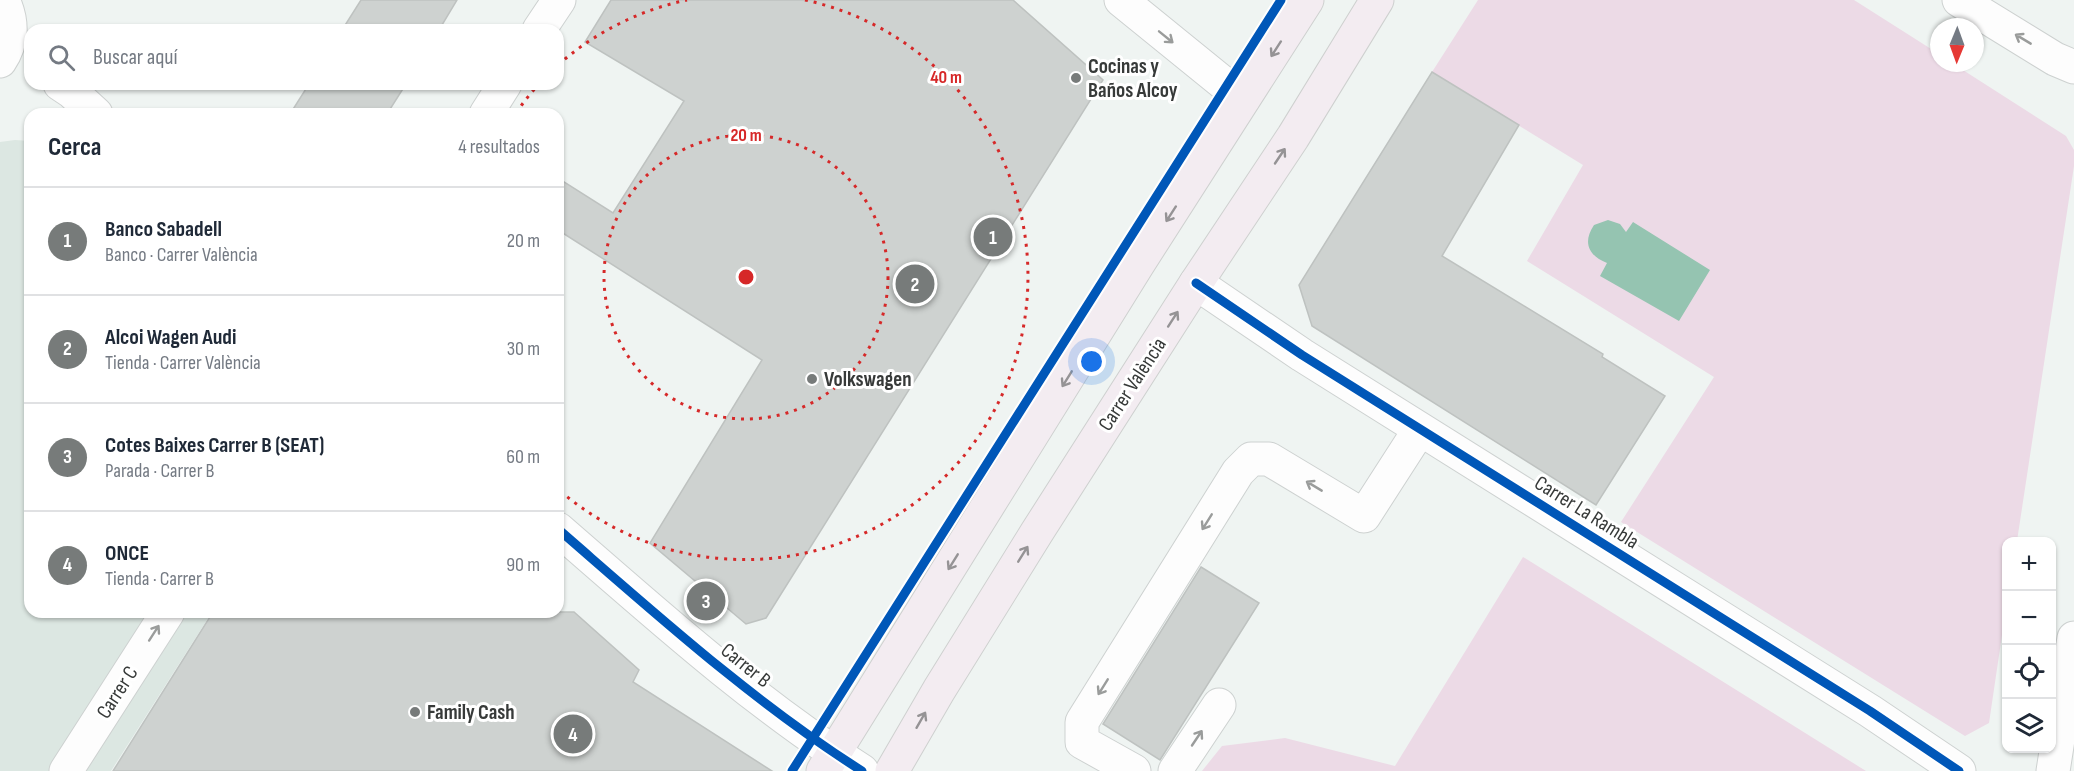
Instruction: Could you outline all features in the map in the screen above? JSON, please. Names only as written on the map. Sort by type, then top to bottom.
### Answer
[{"type":"main road","points":[[829,762],[1133,273],[1307,0]]},
{"type":"main road","name":"Carrer València","points":[[892,771],[957,660],[1196,284],[1293,137],[1377,0]]},
{"type":"street","points":[[3,0],[10,18],[12,60]]},
{"type":"street","points":[[543,24],[558,0]]},
{"type":"street","points":[[1959,0],[2074,68]]},
{"type":"street","points":[[1134,4],[1244,99]]},
{"type":"street","points":[[69,90],[89,108]]},
{"type":"street","points":[[490,108],[501,90]]},
{"type":"street","name":"Carrer La Rambla","points":[[1196,284],[1285,344],[1870,711],[1959,771]]},
{"type":"street","points":[[1134,771],[1082,742],[1082,722],[1238,472],[1251,459],[1269,459],[1364,516],[1420,429]]},
{"type":"street","name":"Carrer B","points":[[564,534],[686,640],[766,705],[829,762],[862,771]]},
{"type":"street","name":"Carrer C","points":[[66,771],[164,618]]},
{"type":"street","points":[[2053,771],[2074,638]]},
{"type":"street","points":[[1175,771],[1219,705]]},
{"type":"shaded area","points":[[1478,0],[1854,0],[1930,48],[1930,72],[1966,72],[2066,136],[2074,150],[2074,166],[2018,537],[2002,537],[2002,635],[1989,723],[1965,736],[1621,522],[1714,377],[1527,261],[1583,165],[1432,72]]},
{"type":"shaded area","points":[[24,141],[24,618],[208,618],[111,771],[0,771],[0,142]]},
{"type":"shaded area","points":[[1608,220],[1620,224],[1626,232],[1633,222],[1710,270],[1679,321],[1600,276],[1607,263],[1592,253],[1588,238],[1594,225]]},
{"type":"shaded area","points":[[1523,557],[1866,771],[1202,771],[1222,746],[1285,738],[1395,766]]},
{"type":"building","points":[[361,0],[457,0],[443,24],[346,24]]},
{"type":"building","points":[[611,0],[1013,0],[1103,80],[766,618],[746,624],[650,543],[762,360],[564,234],[564,182],[613,213],[684,101],[585,42]]},
{"type":"building","points":[[1432,72],[1519,125],[1442,256],[1603,354],[1602,357],[1665,396],[1596,505],[1312,326],[1299,285]]},
{"type":"building","points":[[305,90],[402,90],[391,108],[294,108]]},
{"type":"building","points":[[1201,567],[1259,603],[1160,760],[1103,724]]},
{"type":"building","name":"Family Cash","points":[[564,612],[574,612],[639,670],[633,682],[772,771],[113,771],[209,618],[564,618]]},
{"type":"cycle path","points":[[792,771],[1281,0]]},
{"type":"cycle path","points":[[1196,283],[1302,355],[1870,711],[1959,771]]},
{"type":"cycle path","points":[[564,534],[743,686],[821,744],[862,771]]},
{"type":"place","name":"Cocinas y Baños Alcoy","points":[[1076,78]]},
{"type":"place","name":"Banco Sabadell","points":[[993,237]]},
{"type":"place","name":"Alcoi Wagen Audi","points":[[915,284]]},
{"type":"place","name":"Volkswagen","points":[[812,379]]},
{"type":"place","name":"Cotes Baixes Carrer B (SEAT)","points":[[706,601]]},
{"type":"place","name":"Family Cash","points":[[415,712]]},
{"type":"place","name":"ONCE","points":[[573,734]]}]
